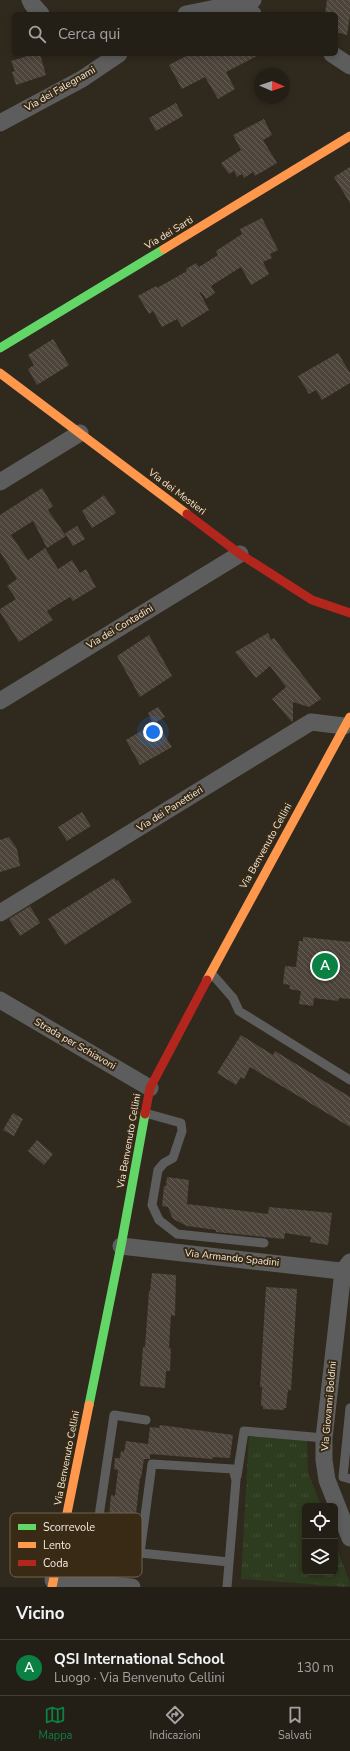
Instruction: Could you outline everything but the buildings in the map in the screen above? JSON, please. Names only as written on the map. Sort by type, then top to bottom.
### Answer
[{"type":"street","points":[[30,0],[39,12]]},
{"type":"street","points":[[192,12],[216,4],[253,0]]},
{"type":"street","points":[[216,4],[246,12]]},
{"type":"street","name":"Via dei Falegnami","points":[[0,123],[82,78],[116,56]]},
{"type":"street","points":[[335,56],[350,66]]},
{"type":"street","name":"Via dei Sarti","points":[[0,348],[350,136]]},
{"type":"street","name":"Via dei Mestieri","points":[[0,373],[240,554],[312,600],[350,613]]},
{"type":"street","points":[[0,482],[80,433]]},
{"type":"street","name":"Via dei Contadini","points":[[0,701],[240,554]]},
{"type":"street","name":"Via dei Panettieri","points":[[0,913],[311,722],[347,721]]},
{"type":"street","name":"Via Benvenuto Cellini","points":[[67,1513],[121,1246],[150,1088],[347,721]]},
{"type":"street","name":"Strada per Schiavoni","points":[[0,1000],[150,1088]]},
{"type":"street","name":"Via Armando Spadini","points":[[121,1246],[348,1268]]},
{"type":"street","name":"Via Giovanni Boldini","points":[[348,1268],[324,1438],[324,1460],[327,1480],[350,1538]]},
{"type":"street","points":[[53,1584],[132,1587]]},
{"type":"lane","points":[[211,973],[233,998],[239,1011],[350,1080]]},
{"type":"lane","points":[[145,1113],[181,1123],[182,1130],[173,1158],[164,1163],[158,1170],[152,1205],[159,1220],[177,1234],[264,1243]]},
{"type":"lane","points":[[350,1408],[343,1477],[350,1478]]},
{"type":"lane","points":[[100,1513],[114,1416],[146,1420]]},
{"type":"lane","points":[[227,1587],[236,1480],[244,1431],[324,1438]]},
{"type":"lane","points":[[142,1538],[152,1464],[233,1469],[236,1480]]},
{"type":"lane","points":[[142,1553],[229,1562]]},
{"type":"green space","points":[[249,1435],[307,1440],[308,1472],[320,1503],[302,1503],[302,1575],[338,1575],[338,1551],[350,1583],[349,1587],[241,1579]]},
{"type":"traffic: fast","points":[[0,348],[164,249]]},
{"type":"traffic: fast","points":[[89,1405],[121,1246],[145,1114]]},
{"type":"traffic: slow","points":[[164,249],[350,136]]},
{"type":"traffic: slow","points":[[0,373],[187,514]]},
{"type":"traffic: slow","points":[[207,980],[350,717]]},
{"type":"traffic: slow","points":[[67,1513],[89,1405]]},
{"type":"traffic: slow","points":[[52,1587],[54,1577]]},
{"type":"traffic: jam","points":[[187,514],[240,554],[312,600],[350,613]]},
{"type":"traffic: jam","points":[[145,1114],[150,1088],[207,980]]},
{"type":"place","name":"QSI International School","points":[[325,966]]}]
